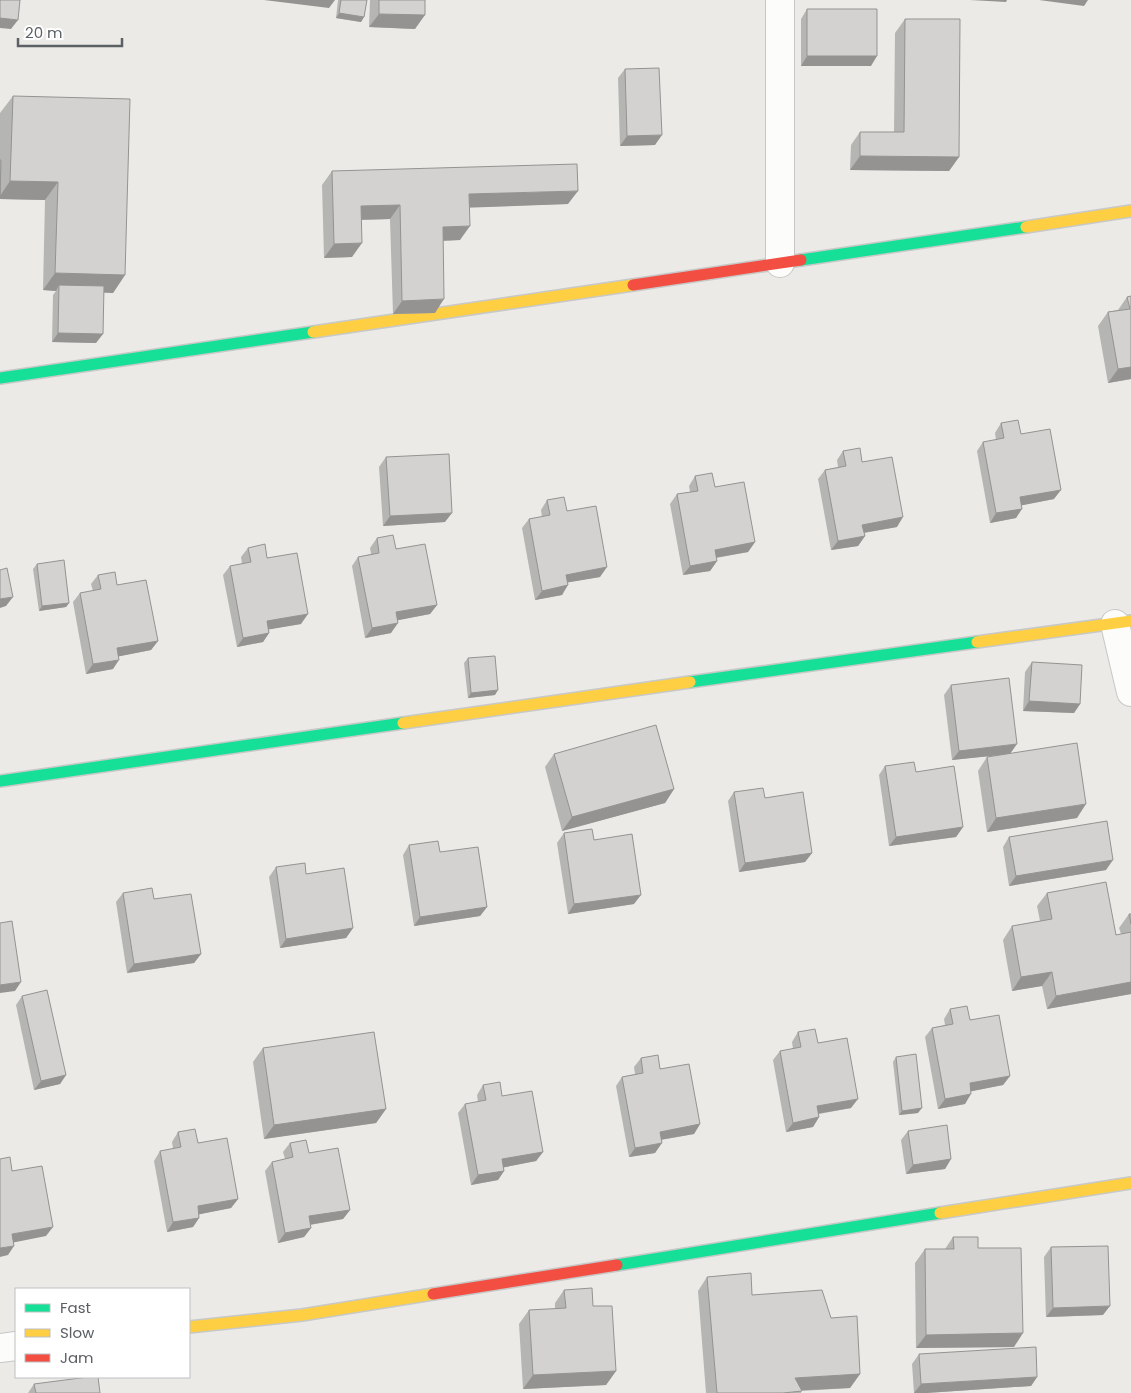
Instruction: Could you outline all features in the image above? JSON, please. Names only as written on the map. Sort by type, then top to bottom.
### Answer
[{"type":"street","points":[[780,0],[780,263]]},
{"type":"street","points":[[0,378],[1131,211]]},
{"type":"street","points":[[0,781],[708,679],[1123,623],[1131,692]]},
{"type":"street","points":[[190,1327],[302,1315],[1131,1183]]},
{"type":"street","points":[[0,1348],[15,1346]]},
{"type":"building","points":[[0,0],[20,0],[18,20],[0,18]]},
{"type":"building","points":[[341,0],[367,0],[364,17],[339,13]]},
{"type":"building","points":[[379,0],[425,0],[425,15],[379,14]]},
{"type":"building","points":[[807,9],[877,9],[877,56],[807,56]]},
{"type":"building","points":[[905,19],[960,19],[959,157],[860,156],[860,132],[904,132]]},
{"type":"building","points":[[659,68],[662,135],[627,136],[625,69]]},
{"type":"building","points":[[13,96],[130,99],[125,275],[55,273],[58,182],[10,181]]},
{"type":"building","points":[[0,160],[1,160],[0,198]]},
{"type":"building","points":[[577,164],[578,191],[469,194],[470,226],[443,227],[444,299],[402,301],[400,205],[361,206],[362,243],[334,244],[332,171]]},
{"type":"building","points":[[59,285],[104,286],[103,334],[58,333]]},
{"type":"building","points":[[1131,296],[1131,367],[1118,369],[1108,312],[1130,309],[1127,297]]},
{"type":"building","points":[[1018,420],[1021,434],[1050,429],[1061,490],[1020,497],[1022,509],[996,513],[983,442],[1004,438],[1001,423]]},
{"type":"building","points":[[860,448],[862,462],[892,457],[903,517],[862,525],[865,536],[838,541],[825,470],[846,466],[843,451]]},
{"type":"building","points":[[449,454],[452,513],[390,516],[386,457]]},
{"type":"building","points":[[712,473],[715,487],[744,482],[755,542],[715,550],[717,561],[690,566],[677,494],[698,491],[695,476]]},
{"type":"building","points":[[564,497],[567,511],[596,506],[607,567],[566,575],[568,585],[542,591],[529,519],[550,515],[547,500]]},
{"type":"building","points":[[393,535],[396,549],[425,544],[437,605],[396,612],[398,623],[372,628],[358,557],[379,553],[377,538]]},
{"type":"building","points":[[265,544],[267,558],[297,553],[308,614],[267,621],[269,633],[243,638],[230,566],[251,562],[248,548]]},
{"type":"building","points":[[64,560],[69,603],[42,606],[37,564]]},
{"type":"building","points":[[7,568],[13,597],[0,599],[0,570]]},
{"type":"building","points":[[115,572],[117,585],[146,580],[158,641],[117,648],[119,660],[93,664],[80,593],[101,589],[98,575]]},
{"type":"building","points":[[495,656],[498,690],[471,693],[468,658]]},
{"type":"building","points":[[1032,662],[1082,665],[1080,704],[1029,701]]},
{"type":"building","points":[[1009,678],[1017,744],[959,751],[951,685]]},
{"type":"building","points":[[656,725],[674,789],[572,817],[554,754]]},
{"type":"building","points":[[1077,743],[1086,804],[996,818],[987,757]]},
{"type":"building","points":[[914,762],[916,772],[954,766],[963,827],[896,837],[885,766]]},
{"type":"building","points":[[763,788],[765,798],[803,792],[812,853],[745,863],[734,792]]},
{"type":"building","points":[[1107,821],[1113,860],[1016,876],[1009,837]]},
{"type":"building","points":[[592,829],[594,840],[632,834],[641,895],[574,904],[564,833]]},
{"type":"building","points":[[438,841],[440,852],[478,847],[487,907],[420,917],[409,845]]},
{"type":"building","points":[[305,863],[306,874],[344,868],[353,928],[286,939],[276,867]]},
{"type":"building","points":[[1106,882],[1116,935],[1131,932],[1131,982],[1056,996],[1052,972],[1021,977],[1012,926],[1052,919],[1047,893]]},
{"type":"building","points":[[152,888],[154,899],[191,894],[201,954],[134,964],[123,893]]},
{"type":"building","points":[[12,921],[21,982],[0,985],[0,923]]},
{"type":"building","points":[[47,990],[66,1075],[41,1081],[22,996]]},
{"type":"building","points":[[967,1006],[970,1020],[999,1015],[1010,1076],[970,1083],[971,1094],[945,1099],[932,1028],[953,1024],[950,1009]]},
{"type":"building","points":[[815,1029],[818,1043],[847,1038],[858,1099],[817,1106],[819,1117],[793,1123],[780,1051],[801,1047],[798,1032]]},
{"type":"building","points":[[374,1032],[386,1109],[274,1125],[263,1048]]},
{"type":"building","points":[[916,1054],[922,1108],[902,1111],[896,1057]]},
{"type":"building","points":[[658,1055],[660,1069],[689,1064],[700,1124],[660,1132],[662,1143],[635,1148],[622,1077],[643,1073],[641,1058]]},
{"type":"building","points":[[500,1082],[502,1096],[532,1091],[543,1152],[502,1159],[504,1171],[478,1175],[465,1104],[486,1100],[483,1085]]},
{"type":"building","points":[[947,1125],[951,1159],[913,1165],[908,1131]]},
{"type":"building","points":[[195,1129],[198,1143],[227,1138],[238,1199],[198,1206],[199,1218],[173,1222],[160,1151],[181,1147],[178,1132]]},
{"type":"building","points":[[306,1140],[309,1153],[338,1148],[350,1210],[309,1216],[311,1228],[285,1233],[272,1162],[293,1157],[290,1143]]},
{"type":"building","points":[[10,1157],[12,1171],[42,1166],[53,1227],[12,1234],[14,1246],[0,1248],[0,1159]]},
{"type":"building","points":[[953,1237],[978,1237],[978,1248],[1021,1248],[1023,1333],[926,1335],[925,1249],[954,1249]]},
{"type":"building","points":[[1108,1246],[1110,1306],[1053,1308],[1051,1247]]},
{"type":"building","points":[[751,1273],[752,1295],[822,1290],[831,1318],[857,1316],[860,1374],[795,1378],[802,1391],[783,1393],[717,1393],[707,1277]]},
{"type":"building","points":[[592,1288],[593,1306],[612,1306],[616,1371],[533,1375],[529,1310],[566,1308],[564,1290]]},
{"type":"building","points":[[1036,1347],[1037,1377],[921,1384],[919,1354]]},
{"type":"building","points":[[80,1378],[98,1378],[100,1393],[36,1393],[34,1384]]},
{"type":"traffic: fast","points":[[801,260],[1026,227]]},
{"type":"traffic: fast","points":[[0,378],[313,332]]},
{"type":"traffic: fast","points":[[690,682],[977,642]]},
{"type":"traffic: fast","points":[[0,781],[403,723]]},
{"type":"traffic: fast","points":[[617,1265],[940,1213]]},
{"type":"traffic: slow","points":[[1026,227],[1131,211]]},
{"type":"traffic: slow","points":[[313,332],[633,285]]},
{"type":"traffic: slow","points":[[977,642],[1131,621]]},
{"type":"traffic: slow","points":[[403,723],[690,682]]},
{"type":"traffic: slow","points":[[940,1213],[1131,1183]]},
{"type":"traffic: slow","points":[[190,1327],[302,1315],[433,1294]]},
{"type":"traffic: jam","points":[[633,285],[801,260]]},
{"type":"traffic: jam","points":[[433,1294],[617,1265]]}]
